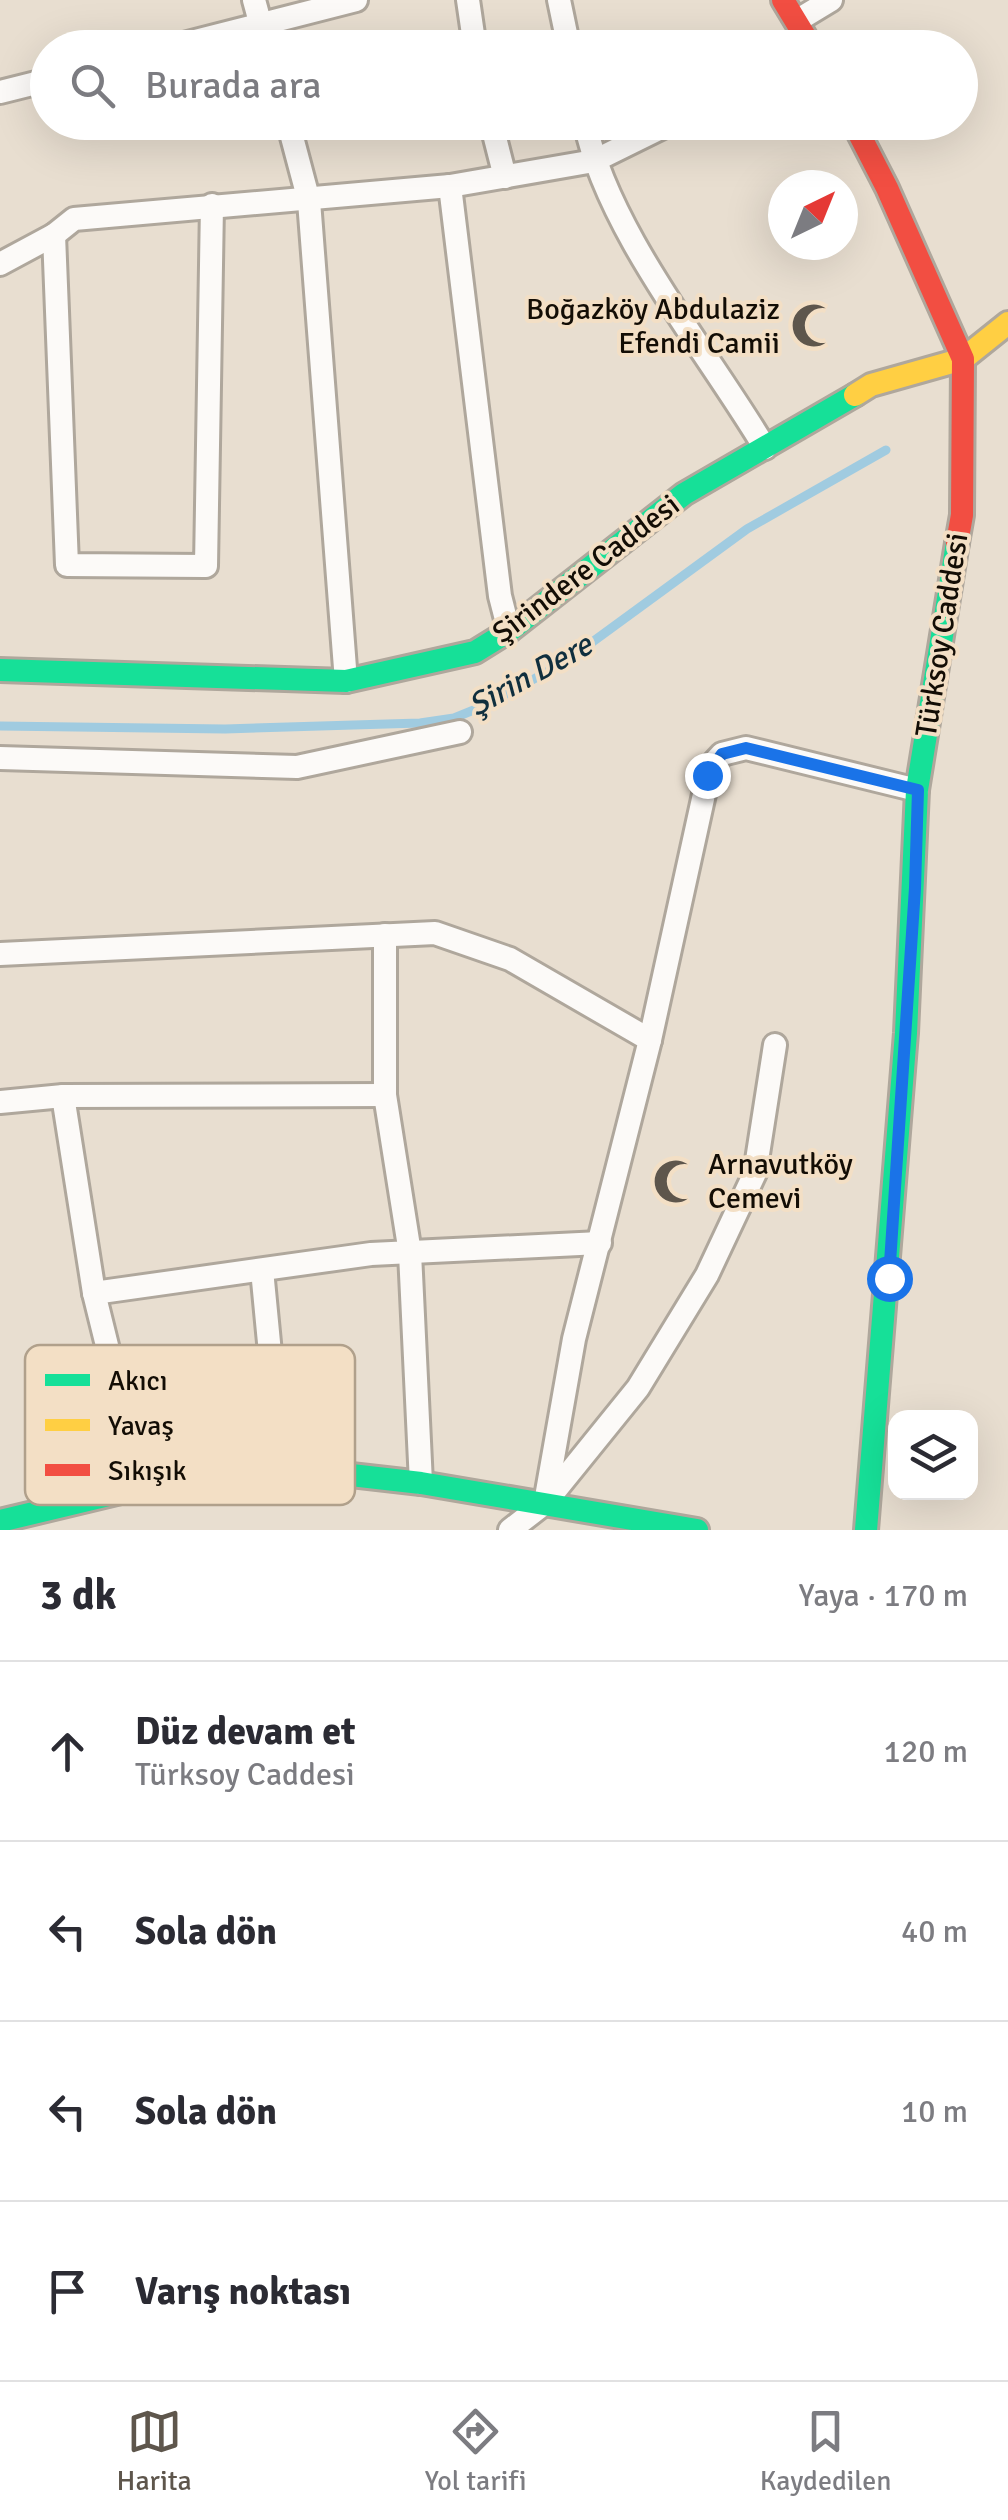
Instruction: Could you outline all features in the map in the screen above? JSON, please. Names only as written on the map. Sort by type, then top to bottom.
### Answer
[{"type":"street","points":[[211,30],[257,11],[356,0]]},
{"type":"street","points":[[468,0],[473,30]]},
{"type":"street","points":[[559,0],[565,30]]},
{"type":"street","points":[[784,0],[803,30]]},
{"type":"street","points":[[798,20],[830,0]]},
{"type":"street","points":[[0,92],[30,84]]},
{"type":"street","points":[[293,140],[310,201],[346,680]]},
{"type":"street","points":[[495,140],[506,177]]},
{"type":"street","points":[[589,140],[594,161],[639,251],[765,448]]},
{"type":"street","points":[[0,264],[74,219],[450,186],[594,161],[637,140]]},
{"type":"street","name":"Türksoy Caddesi","points":[[862,140],[888,188],[964,359],[962,515],[918,790],[906,1033],[866,1530]]},
{"type":"street","points":[[450,186],[500,596],[508,631]]},
{"type":"street","points":[[54,234],[68,565],[206,566],[212,206]]},
{"type":"street","points":[[964,359],[1008,324]]},
{"type":"street","name":"Şirindere Caddesi","points":[[0,670],[346,680],[475,652],[508,631],[684,494],[871,385],[964,359]]},
{"type":"street","points":[[0,758],[296,768],[460,732]]},
{"type":"street","points":[[545,1503],[574,1339],[650,1040],[707,775],[715,760],[733,749],[746,748],[918,790]]},
{"type":"street","points":[[0,954],[435,933],[510,959],[650,1040]]},
{"type":"street","points":[[385,935],[386,1095],[410,1253],[421,1483]]},
{"type":"street","points":[[510,1530],[545,1503],[638,1388],[707,1275],[755,1173],[775,1045]]},
{"type":"street","points":[[0,1102],[63,1096],[386,1095]]},
{"type":"street","points":[[63,1096],[94,1292],[107,1345]]},
{"type":"street","points":[[94,1292],[371,1254],[600,1243]]},
{"type":"street","points":[[262,1270],[269,1345]]},
{"type":"street","points":[[355,1475],[545,1503],[647,1526],[697,1530]]},
{"type":"street","points":[[0,1521],[67,1505]]},
{"type":"waterway","name":"Şirin Dere","points":[[0,726],[225,729],[420,723],[454,718],[565,662],[747,529],[886,450]]},
{"type":"traffic: fast","points":[[0,670],[346,681],[475,652],[509,631],[684,494],[855,395]]},
{"type":"traffic: fast","points":[[866,1530],[906,1033],[917,790],[957,543]]},
{"type":"traffic: fast","points":[[355,1475],[697,1530]]},
{"type":"traffic: fast","points":[[0,1521],[67,1505]]},
{"type":"traffic: slow","points":[[855,395],[871,385],[963,359],[1008,323]]},
{"type":"traffic: jam","points":[[783,0],[801,30]]},
{"type":"traffic: jam","points":[[862,140],[963,359],[962,515],[957,543]]},
{"type":"place","name":"Boğazköy Abdulaziz Efendi Camii","points":[[813,326]]},
{"type":"place","name":"Arnavutköy Cemevi","points":[[675,1181]]},
{"type":"route","points":[[707,775],[722,754],[746,748],[918,790],[889,1278]]}]
